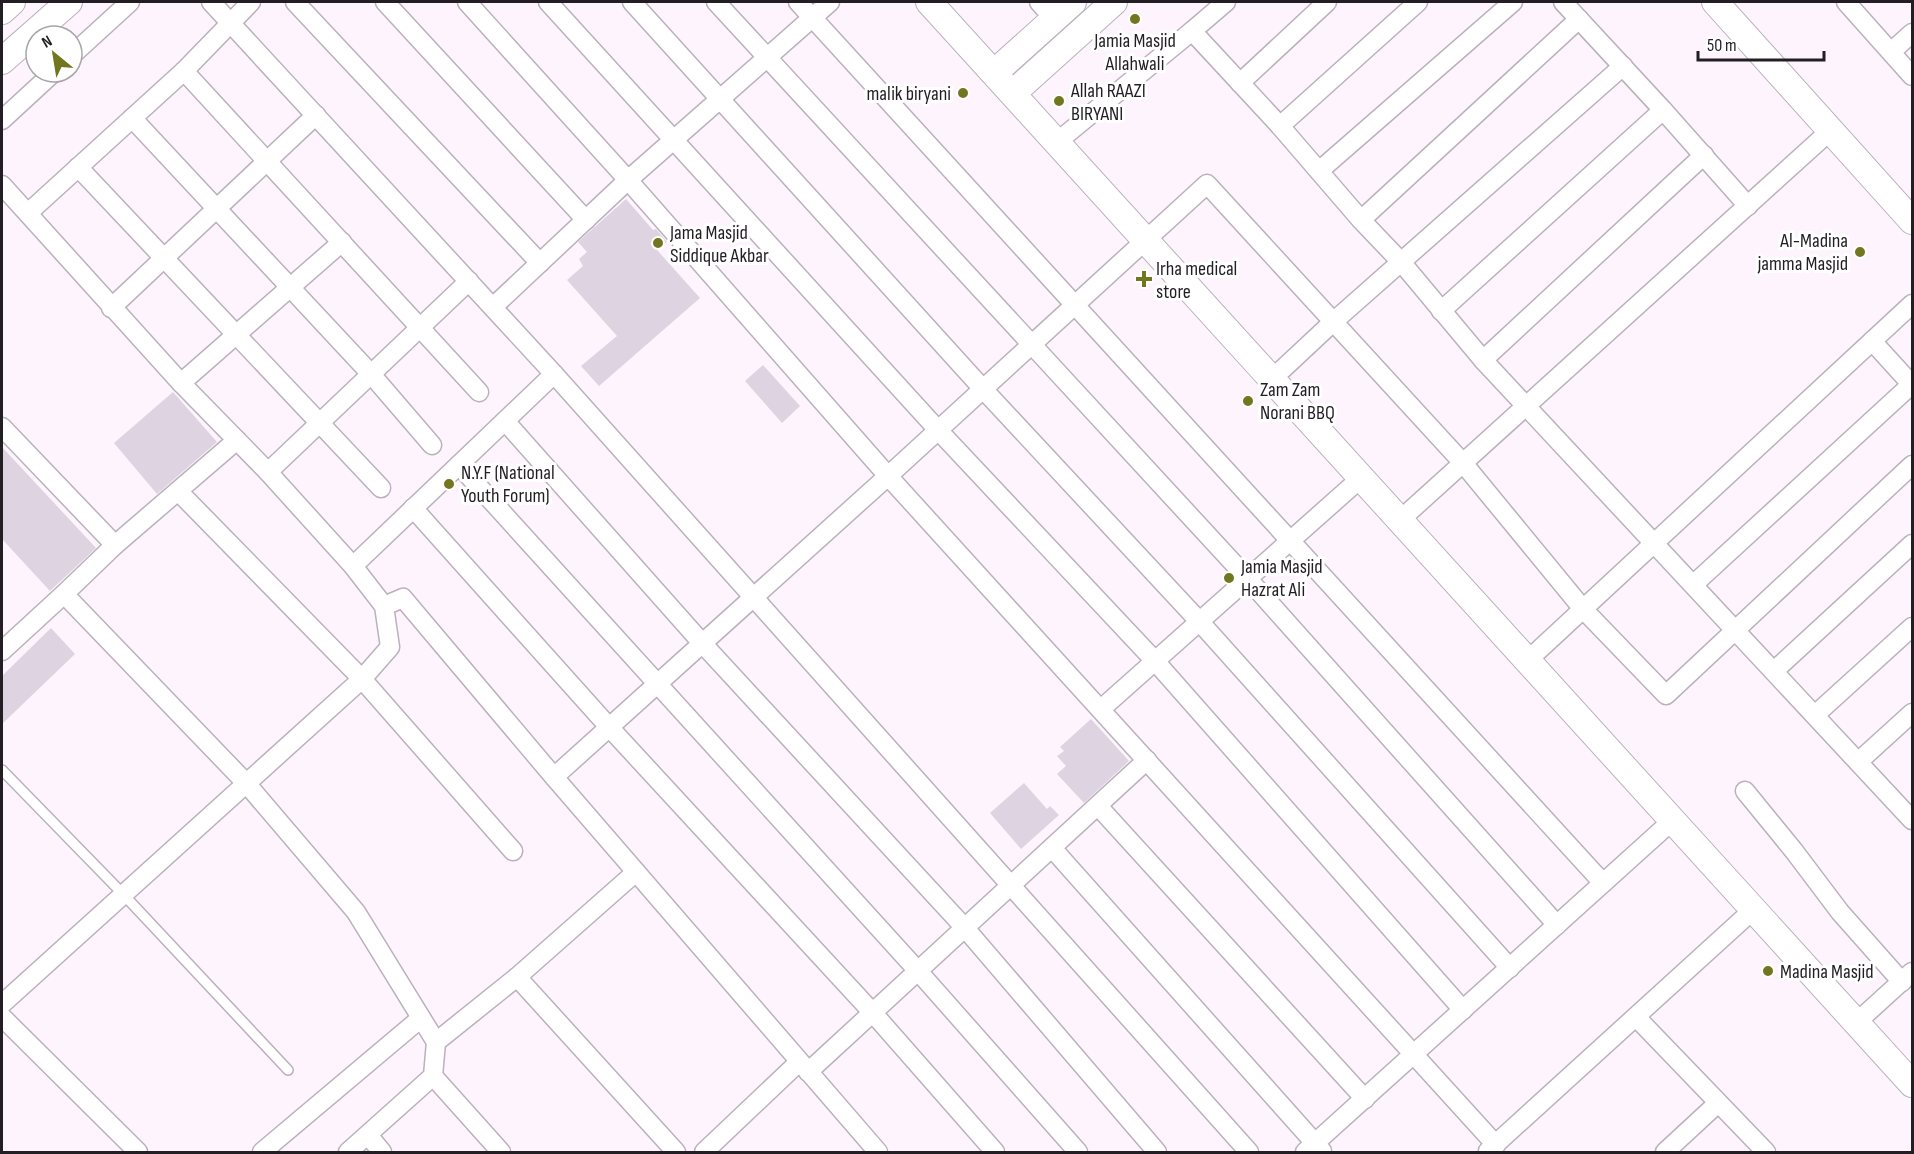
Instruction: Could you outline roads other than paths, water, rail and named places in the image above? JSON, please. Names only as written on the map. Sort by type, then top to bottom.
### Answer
[{"type":"street","points":[[2,11],[12,2]]},
{"type":"street","points":[[2,62],[69,2]]},
{"type":"street","points":[[84,44],[130,2]]},
{"type":"street","points":[[211,2],[554,374],[1249,1152]]},
{"type":"street","points":[[28,213],[184,71],[251,2]]},
{"type":"street","points":[[295,2],[540,263]]},
{"type":"street","points":[[385,2],[585,220]]},
{"type":"street","points":[[467,2],[628,180],[888,476],[1415,1054],[1491,1149],[1754,909]]},
{"type":"street","points":[[548,2],[938,430],[1155,661],[1463,1010]]},
{"type":"street","points":[[632,2],[983,389],[1199,621],[1510,968]]},
{"type":"street","points":[[716,2],[1248,579],[1557,925]]},
{"type":"street","points":[[798,2],[1603,883]]},
{"type":"street","points":[[493,307],[628,180],[830,2]]},
{"type":"street","points":[[929,2],[1912,1084]]},
{"type":"street","points":[[994,73],[1046,10],[1073,2]]},
{"type":"street","points":[[1013,93],[1114,2]]},
{"type":"street","points":[[1240,83],[1327,2]]},
{"type":"street","points":[[1280,126],[1418,2]]},
{"type":"street","points":[[1319,171],[1512,2]]},
{"type":"street","points":[[1563,2],[1748,206]]},
{"type":"street","points":[[1715,2],[1912,221]]},
{"type":"street","points":[[1846,2],[1912,76]]},
{"type":"street","points":[[1057,142],[1192,31],[1218,4]]},
{"type":"street","points":[[1361,220],[1579,19]]},
{"type":"street","points":[[1192,31],[1280,126],[1484,360],[1858,762],[1909,808]]},
{"type":"street","points":[[1891,52],[1912,33]]},
{"type":"street","points":[[1272,379],[1333,322],[1623,66]]},
{"type":"street","points":[[184,71],[479,392]]},
{"type":"street","points":[[2,120],[41,84]]},
{"type":"street","points":[[1442,311],[1663,110]]},
{"type":"street","points":[[111,308],[316,115]]},
{"type":"street","points":[[132,118],[371,375],[432,445]]},
{"type":"street","points":[[1400,520],[1831,130]]},
{"type":"street","points":[[1484,360],[1704,156]]},
{"type":"street","points":[[78,167],[381,488]]},
{"type":"street","points":[[2,184],[111,308],[268,472],[353,566],[384,606],[390,647],[362,679],[2,1004]]},
{"type":"street","points":[[554,777],[1207,184],[1463,463],[1582,609],[1666,694],[1912,465]]},
{"type":"street","points":[[181,383],[342,242]]},
{"type":"street","points":[[268,472],[470,281]]},
{"type":"street","points":[[1528,660],[1912,304]]},
{"type":"street","points":[[1694,584],[1912,384],[1872,341]]},
{"type":"street","points":[[353,566],[554,374]]},
{"type":"street","points":[[505,420],[702,643],[965,928],[1157,1152]]},
{"type":"street","points":[[2,427],[115,545]]},
{"type":"street","points":[[2,651],[115,545],[237,440]]},
{"type":"street","points":[[459,465],[918,971],[1078,1152]]},
{"type":"street","points":[[1101,709],[1362,477]]},
{"type":"street","points":[[178,491],[362,679],[513,851]]},
{"type":"street","points":[[413,508],[609,727],[873,1013],[995,1152]]},
{"type":"street","points":[[1774,671],[1912,544]]},
{"type":"street","points":[[64,594],[246,783],[356,912],[436,1042],[433,1076],[348,1152]]},
{"type":"street","points":[[384,606],[403,598],[554,777],[878,1152]]},
{"type":"street","points":[[1815,715],[1912,627]]},
{"type":"street","points":[[1858,762],[1912,713]]},
{"type":"street","points":[[704,1152],[803,1067],[873,1013],[1147,760]]},
{"type":"street","points":[[1745,791],[1840,912],[1907,977],[1857,1022]]},
{"type":"street","points":[[1098,806],[1365,1099]]},
{"type":"street","points":[[1052,848],[1314,1149],[1365,1099],[1673,820]]},
{"type":"street","points":[[436,1042],[517,977],[636,872]]},
{"type":"street","points":[[517,977],[676,1152]]},
{"type":"street","points":[[2,1017],[138,1152]]},
{"type":"street","points":[[1636,1017],[1766,1152]]},
{"type":"street","points":[[262,1152],[421,1018]]},
{"type":"street","points":[[433,1076],[501,1152]]},
{"type":"street","points":[[1669,1151],[1718,1103]]},
{"type":"street","points":[[368,1135],[382,1152]]},
{"type":"lane","points":[[2,770],[123,894],[288,1070]]},
{"type":"place","name":"Jamia Masjid Allahwali","points":[[1135,19]]},
{"type":"place","name":"malik biryani","points":[[963,93]]},
{"type":"place","name":"Allah RAAZI BIRYANI","points":[[1059,101]]},
{"type":"place","name":"Jama Masjid Siddique Akbar","points":[[658,243]]},
{"type":"place","name":"Al-Madina jamma Masjid","points":[[1860,252]]},
{"type":"place","name":"Irha medical store","points":[[1144,279]]},
{"type":"place","name":"Zam Zam Norani BBQ","points":[[1248,401]]},
{"type":"place","name":"N.Y.F (National Youth Forum)","points":[[449,484]]},
{"type":"place","name":"Jamia Masjid Hazrat Ali","points":[[1229,578]]},
{"type":"place","name":"Madina Masjid","points":[[1768,971]]}]
